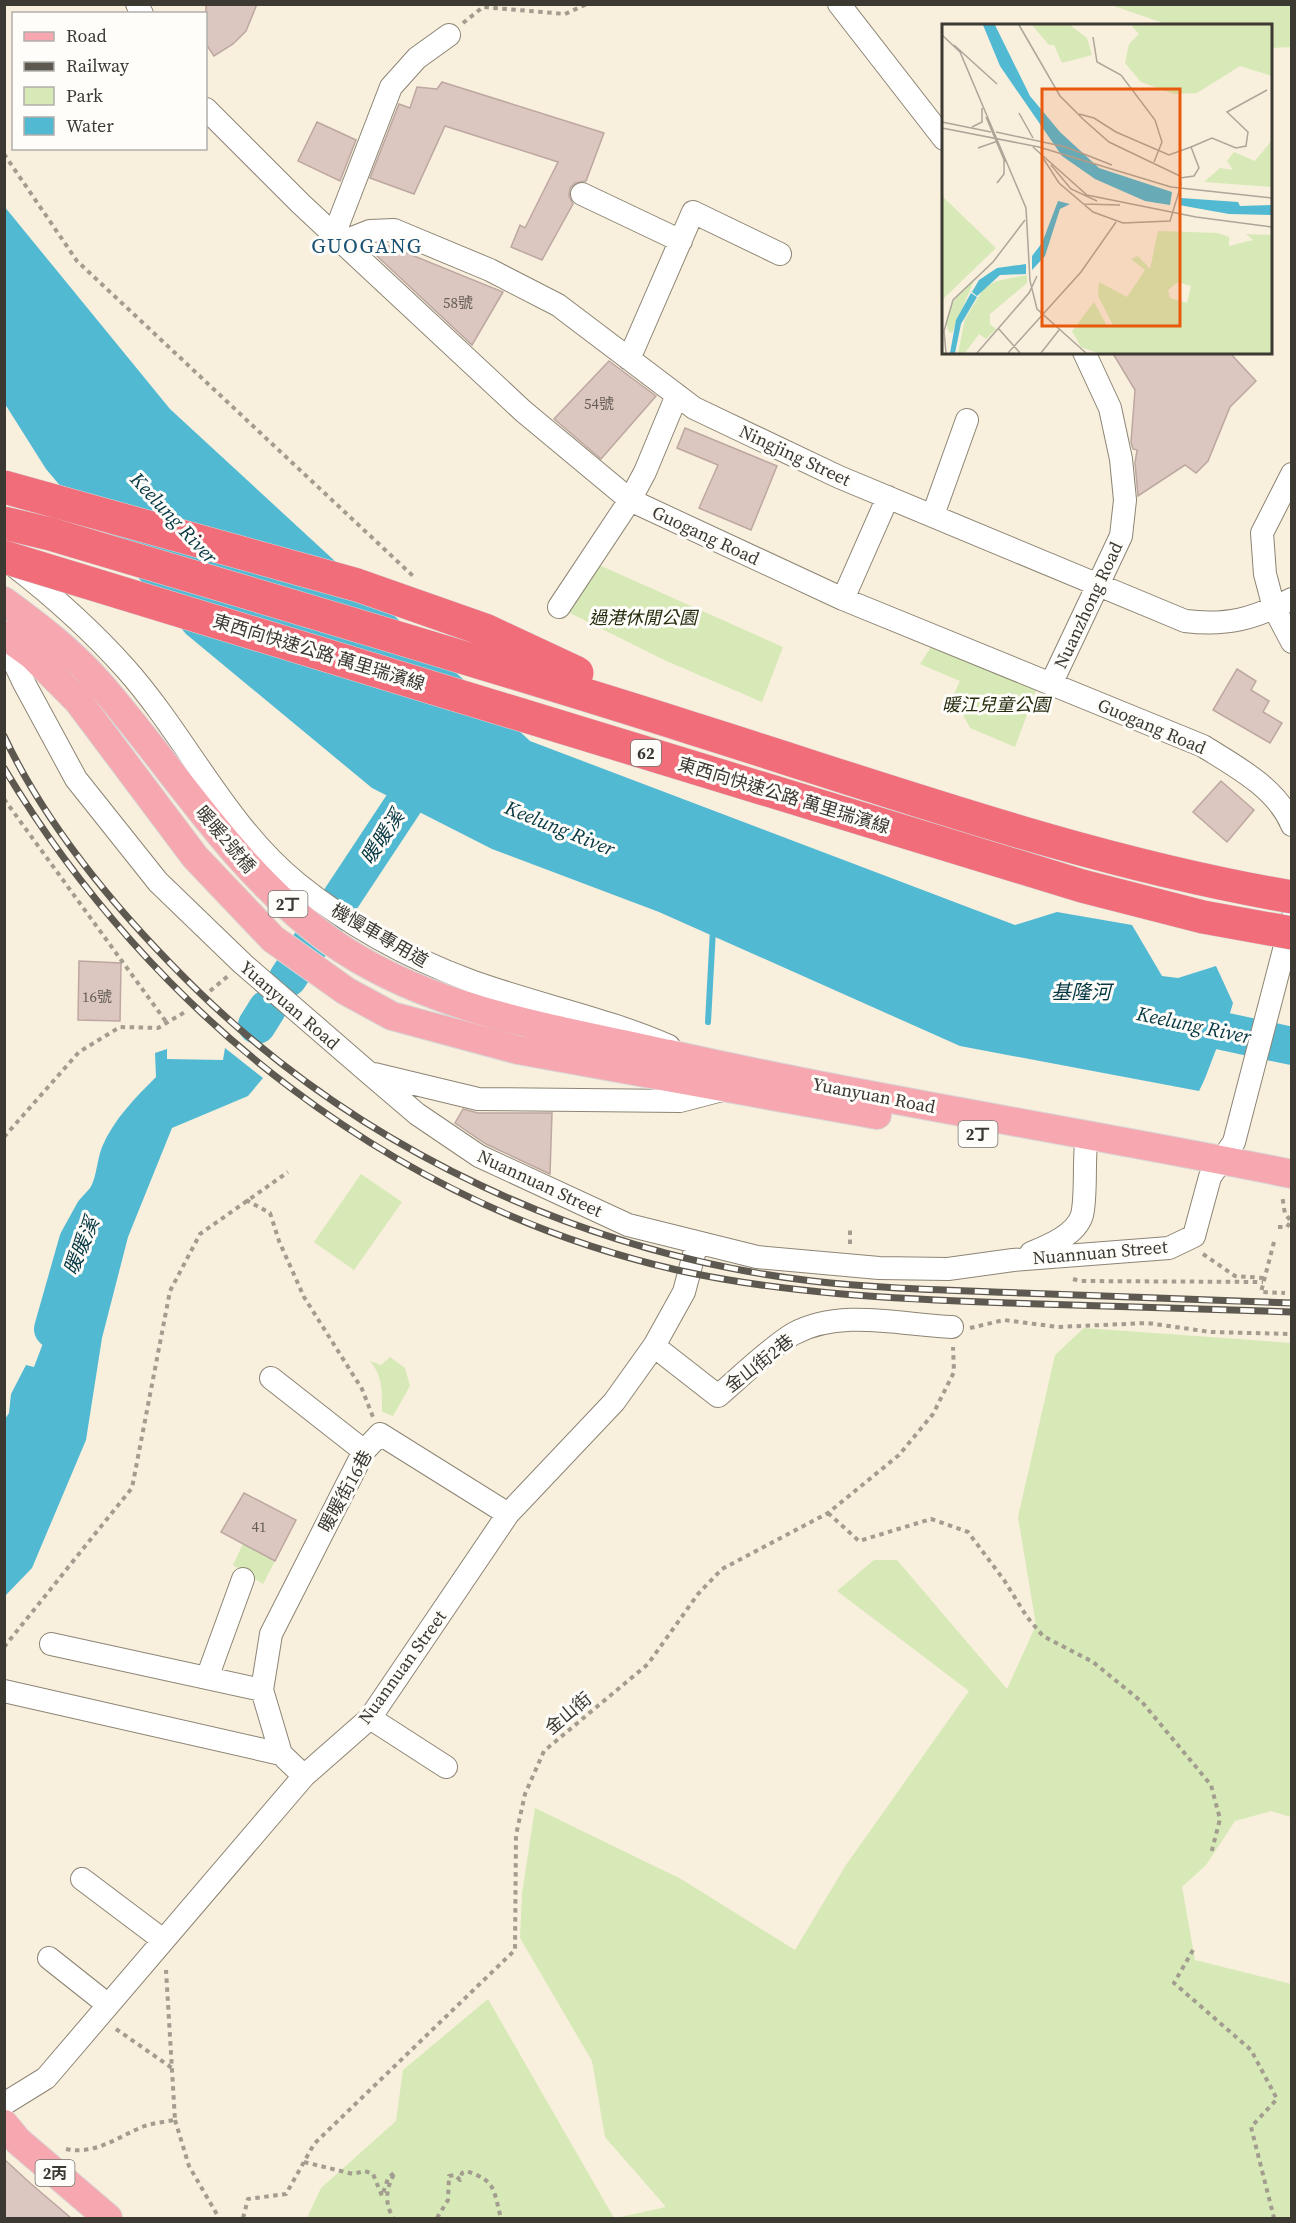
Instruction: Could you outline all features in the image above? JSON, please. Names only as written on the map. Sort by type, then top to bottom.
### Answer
[{"type":"highway","points":[[4,487],[357,585],[485,630],[577,673]]},
{"type":"highway","name":"東西向快速公路 萬里瑞濱線","points":[[4,523],[50,534],[657,717],[971,817],[1210,882],[1292,897]]},
{"type":"highway","name":"東西向快速公路 萬里瑞濱線","points":[[4,557],[1071,882],[1203,917],[1292,933]]},
{"type":"main road","name":"暖暖2號橋","points":[[4,601],[59,642],[99,682],[245,866],[328,939],[388,977],[422,991],[667,1065]]},
{"type":"main road","name":"暖暖2號橋","points":[[4,635],[32,655],[78,701],[195,857],[265,930],[346,991],[392,1016],[518,1050],[667,1065]]},
{"type":"main road","name":"Yuanyuan Road","points":[[667,1065],[712,1064],[1086,1144]]},
{"type":"main road","name":"Yuanyuan Road","points":[[667,1065],[728,1088],[1086,1144],[1221,1159],[1288,1186]]},
{"type":"main road","name":"2丙","points":[[4,2124],[18,2140],[108,2218]]},
{"type":"street","points":[[839,4],[942,136]]},
{"type":"street","points":[[338,238],[391,87],[417,58],[449,35]]},
{"type":"street","name":"Guogang Road","points":[[207,110],[338,238],[523,411],[630,500],[843,599],[1203,746],[1264,789],[1287,813],[1292,825]]},
{"type":"street","points":[[582,194],[681,241]]},
{"type":"street","points":[[628,360],[693,213],[780,254]]},
{"type":"street","name":"Ningjing Street","points":[[338,238],[370,231],[394,230],[469,261],[558,305],[694,408],[888,497],[1185,621],[1213,624],[1240,621],[1283,603]]},
{"type":"street","name":"Nuanzhong Road","points":[[1051,684],[1121,536],[1125,500],[1121,459],[1110,408],[1085,354]]},
{"type":"street","points":[[559,607],[630,500],[645,472],[677,395]]},
{"type":"street","points":[[933,515],[967,420]]},
{"type":"street","points":[[1292,474],[1262,533],[1265,574],[1283,603],[1292,642]]},
{"type":"street","points":[[843,599],[888,497]]},
{"type":"street","name":"機慢車專用道","points":[[4,557],[29,577],[127,670],[245,830],[297,883],[356,925],[412,956],[472,981],[631,1029],[712,1064]]},
{"type":"street","name":"Yuanyuan Road","points":[[4,641],[76,779],[158,882],[243,964],[369,1073],[478,1099],[680,1101],[728,1088]]},
{"type":"street","name":"Nuannuan Street","points":[[369,1073],[417,1114],[479,1156],[628,1225],[757,1257],[879,1269],[948,1269],[1013,1260],[1168,1248],[1194,1236],[1221,1159],[1291,920]]},
{"type":"street","name":"Nuannuan Street","points":[[1013,1260],[1054,1244],[1082,1216],[1086,1144]]},
{"type":"street","name":"Nuannuan Street","points":[[4,2104],[46,2078],[304,1776],[370,1718],[508,1514],[614,1402],[654,1346],[684,1292],[697,1243]]},
{"type":"street","name":"金山街2巷","points":[[654,1346],[718,1396],[793,1334],[825,1323],[862,1319],[952,1327]]},
{"type":"street","points":[[271,1378],[364,1451]]},
{"type":"street","name":"暖暖街16巷","points":[[280,1754],[262,1690],[271,1634],[364,1451],[380,1434],[508,1514]]},
{"type":"street","points":[[207,1678],[243,1579]]},
{"type":"street","points":[[51,1644],[262,1690]]},
{"type":"street","points":[[4,1691],[280,1754],[304,1776]]},
{"type":"street","points":[[370,1718],[446,1767]]},
{"type":"street","points":[[82,1879],[164,1940]]},
{"type":"street","points":[[49,1958],[104,2011]]},
{"type":"path","points":[[449,35],[481,6],[565,14],[587,4]]},
{"type":"path","points":[[4,154],[77,261],[422,584]]},
{"type":"path","points":[[4,799],[167,1023]]},
{"type":"path","points":[[4,1137],[79,1052],[120,1027],[158,1029],[185,1012]]},
{"type":"path","points":[[4,1647],[132,1488],[170,1291],[200,1234],[288,1172]]},
{"type":"path","points":[[1278,1227],[1287,1227],[1291,1221],[1285,1214],[1288,1186]]},
{"type":"path","points":[[246,1200],[270,1214],[279,1242],[304,1297],[362,1389],[380,1434]]},
{"type":"path","points":[[849,1254],[850,1228]]},
{"type":"path","points":[[1185,1242],[1236,1276],[1264,1280]]},
{"type":"path","points":[[1274,1242],[1261,1292],[1285,1293]]},
{"type":"path","points":[[1073,1279],[1080,1281],[1264,1280]]},
{"type":"path","points":[[952,1327],[975,1328],[1004,1320],[1058,1327],[1147,1323],[1211,1332],[1292,1333]]},
{"type":"path","name":"金山街","points":[[243,2218],[248,2199],[286,2194],[314,2144],[515,1950],[516,1835],[525,1794],[544,1751],[648,1664],[698,1594],[722,1569],[828,1513],[899,1455],[933,1414],[954,1372],[952,1327]]},
{"type":"path","points":[[828,1513],[859,1541],[931,1519],[968,1532],[1004,1580],[1027,1617],[1043,1636],[1093,1662],[1142,1702],[1211,1785],[1220,1819],[1211,1854]]},
{"type":"path","points":[[164,1940],[175,2120],[189,2166],[219,2218]]},
{"type":"path","points":[[1193,1950],[1174,1983],[1251,2050],[1277,2098],[1251,2127],[1274,2218]]},
{"type":"path","points":[[104,2011],[172,2068]]},
{"type":"path","points":[[59,2147],[82,2152],[115,2142],[143,2127],[175,2120]]},
{"type":"path","points":[[304,2162],[353,2174],[364,2171],[373,2174],[382,2196],[388,2178],[395,2172],[389,2184],[386,2199],[393,2218]]},
{"type":"path","points":[[438,2218],[448,2200],[449,2176],[455,2175],[460,2180],[462,2173],[466,2171],[484,2176],[490,2182],[501,2218]]},
{"type":"green space","points":[[1111,5],[1291,5],[1291,47],[1272,48],[1272,24],[1166,24]]},
{"type":"green space","name":"過港休閒公園","points":[[599,565],[783,647],[762,702],[664,660],[568,612]]},
{"type":"green space","name":"暖江兒童公園","points":[[933,644],[1038,685],[1015,747],[970,728],[953,696],[960,681],[920,664]]},
{"type":"green space","points":[[361,1174],[402,1202],[354,1270],[314,1242]]},
{"type":"green space","points":[[1084,1328],[1291,1343],[1291,1817],[1271,1811],[1235,1821],[1206,1865],[1182,1887],[1195,1960],[1291,1984],[1291,2218],[616,2218],[666,2207],[605,2137],[592,2061],[520,1938],[522,1894],[535,1808],[681,1879],[795,1950],[846,1865],[969,1691],[837,1591],[874,1560],[897,1560],[1007,1689],[1036,1625],[1018,1517],[1055,1355]]},
{"type":"green space","points":[[390,1357],[405,1368],[410,1386],[393,1416],[382,1412],[380,1378],[370,1361],[381,1365]]},
{"type":"green space","points":[[243,1544],[275,1561],[263,1584],[233,1565]]},
{"type":"green space","points":[[488,1999],[614,2218],[307,2218],[321,2188],[396,2121],[403,2070]]},
{"type":"water","name":"基隆河","points":[[4,206],[170,409],[530,741],[1015,925],[1057,912],[1132,925],[1162,976],[1178,978],[1216,966],[1233,1003],[1220,1049],[1199,1091],[960,1046],[659,912],[492,849],[372,788],[186,634],[46,469],[5,404]]},
{"type":"water","points":[[225,1048],[263,1078],[248,1096],[172,1128],[128,1237],[102,1338],[86,1440],[32,1568],[5,1596],[5,1419],[9,1413],[11,1394],[26,1365],[34,1367],[90,1219],[86,1195],[94,1178],[102,1147],[119,1118],[156,1077],[155,1053],[167,1049],[167,1059],[223,1060]]},
{"type":"pier","points":[[1235,1000],[1236,1004],[1222,1050],[1199,1094]]},
{"type":"pier","points":[[1292,1047],[1288,1092],[1279,1091],[1277,1087]]},
{"type":"building","points":[[206,4],[257,4],[246,31],[233,44],[214,56],[207,46]]},
{"type":"building","points":[[442,82],[604,133],[586,181],[575,183],[570,188],[569,196],[573,204],[542,260],[511,247],[520,225],[525,228],[558,162],[445,126],[414,194],[370,178],[399,104],[410,108],[417,87],[437,89]]},
{"type":"building","points":[[317,122],[356,140],[340,181],[298,161]]},
{"type":"building","points":[[387,245],[503,292],[472,345],[377,256]]},
{"type":"building","points":[[1113,354],[1231,354],[1256,381],[1230,407],[1208,461],[1196,473],[1185,465],[1138,496],[1135,463],[1137,450],[1133,449],[1131,442],[1135,390]]},
{"type":"building","points":[[609,361],[656,396],[601,459],[554,419]]},
{"type":"building","points":[[685,428],[777,466],[751,530],[699,508],[718,465],[677,448]]},
{"type":"building","points":[[1237,669],[1256,681],[1251,690],[1269,701],[1263,712],[1282,723],[1270,743],[1213,710]]},
{"type":"building","points":[[1221,781],[1254,810],[1227,842],[1193,812]]},
{"type":"building","points":[[79,961],[121,963],[120,1021],[78,1020]]},
{"type":"building","points":[[463,1109],[478,1113],[552,1113],[550,1174],[486,1144],[455,1123]]},
{"type":"building","points":[[244,1493],[296,1520],[275,1561],[221,1532]]},
{"type":"building","points":[[4,2159],[30,2183],[71,2218],[4,2218]]},
{"type":"waterway","name":"暖暖溪","points":[[340,900],[424,773]]},
{"type":"waterway","name":"暖暖溪","points":[[288,978],[327,919]]},
{"type":"waterway","points":[[708,1022],[713,929]]},
{"type":"waterway","name":"暖暖溪","points":[[257,1025],[267,1009]]},
{"type":"waterway","name":"Keelung River","points":[[1176,1021],[1292,1046]]},
{"type":"waterway","name":"暖暖溪","points":[[53,1329],[78,1241],[94,1212],[123,1180]]},
{"type":"railway","points":[[4,736],[43,806],[90,872],[144,935],[199,992],[263,1049],[332,1100],[405,1146],[482,1186],[561,1220],[643,1247],[727,1267],[812,1281],[917,1289],[1292,1303]]},
{"type":"railway","points":[[4,768],[64,858],[132,942],[207,1018],[290,1087],[379,1148],[473,1199],[573,1240],[677,1270],[759,1285],[926,1300],[1292,1312]]},
{"type":"district","name":"GUOGANG","points":[[367,245]]}]
